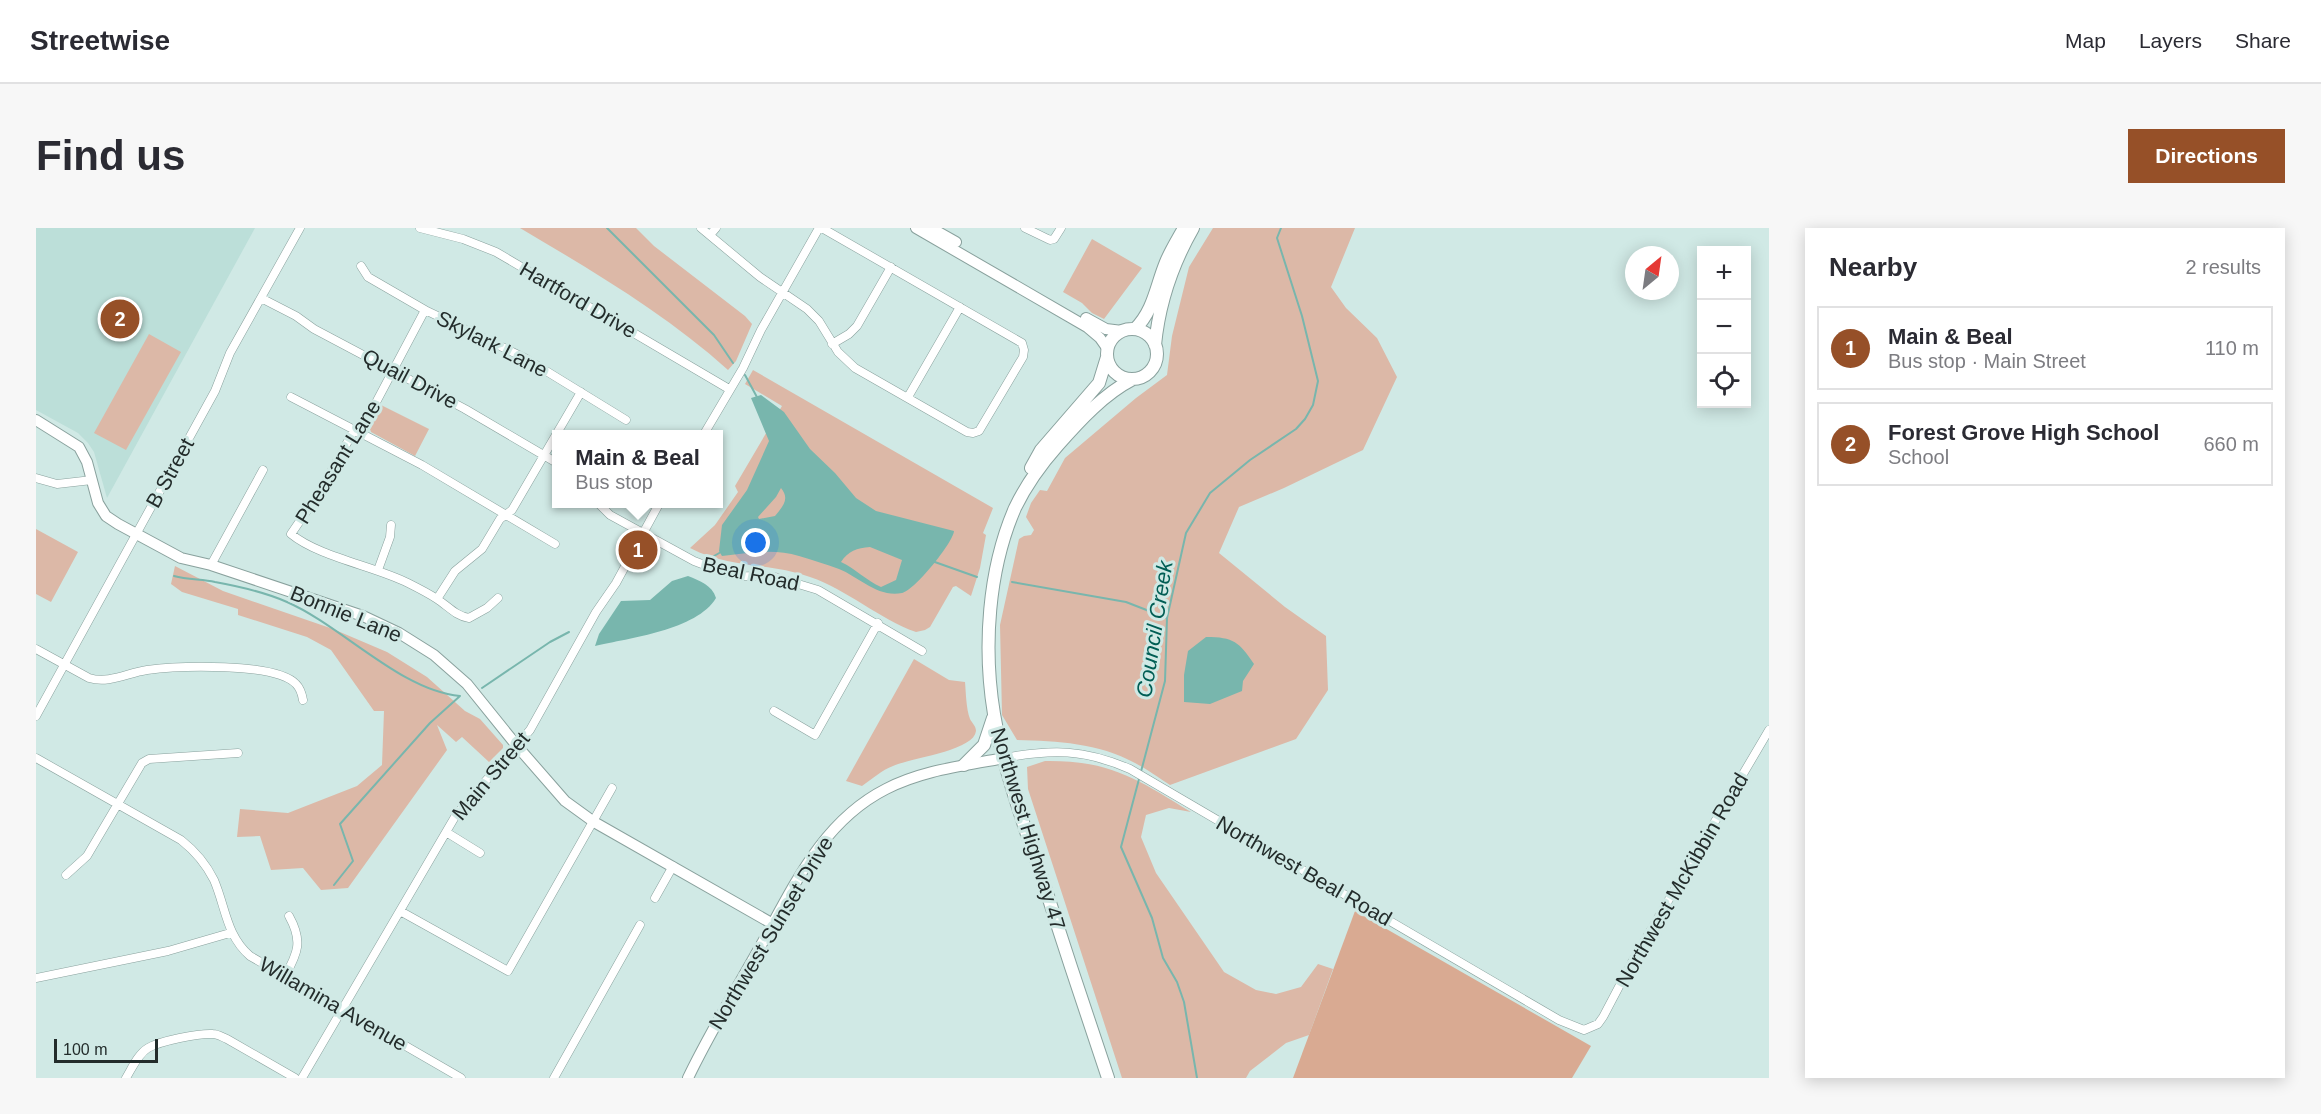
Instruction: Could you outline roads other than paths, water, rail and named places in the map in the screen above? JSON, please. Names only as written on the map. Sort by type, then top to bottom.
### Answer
[{"type":"main road","points":[[1135,329],[1145,319],[1151,308],[1166,263],[1184,228]]},
{"type":"main road","points":[[1155,345],[1147,334],[1135,329],[1122,331],[1110,341],[1107,353],[1109,365],[1119,376],[1133,379],[1148,374],[1153,368],[1156,361],[1157,326],[1172,274],[1193,228]]},
{"type":"main road","name":"Northwest Highway 47","points":[[1017,505],[1016,497],[1041,450],[1099,383],[1107,353]]},
{"type":"main road","name":"Northwest Highway 47","points":[[1108,1078],[1004,758],[994,713],[989,663],[991,610],[999,560],[1017,505],[1035,474],[1066,435],[1114,389],[1133,379]]},
{"type":"main road","points":[[964,765],[984,745],[994,713]]},
{"type":"street","name":"B Street","points":[[36,716],[215,391],[230,354],[300,228]]},
{"type":"street","name":"Hartford Drive","points":[[420,228],[463,238],[496,252],[729,389]]},
{"type":"street","points":[[701,228],[760,277],[783,292],[807,309],[817,318],[832,344],[855,368],[967,432],[976,432],[983,427],[1023,357],[1024,348],[1020,341],[820,228],[783,292],[761,330],[743,368],[707,430]]},
{"type":"street","points":[[710,235],[716,228]]},
{"type":"street","points":[[916,228],[1087,327],[1100,338],[1107,353]]},
{"type":"street","points":[[931,228],[1097,325],[1122,331]]},
{"type":"street","points":[[1025,228],[1050,240],[1054,239],[1061,228]]},
{"type":"street","name":"Skylark Lane","points":[[361,266],[368,278],[425,310],[525,358],[626,420]]},
{"type":"street","points":[[832,344],[849,334],[857,326],[891,267]]},
{"type":"street","name":"Quail Drive","points":[[261,298],[296,316],[314,329],[465,409],[552,460]]},
{"type":"street","points":[[908,398],[960,307]]},
{"type":"street","name":"Pheasant Lane","points":[[425,310],[363,427],[352,434],[319,493],[291,534],[303,544],[378,570],[437,599],[462,617],[469,618],[487,608],[498,598]]},
{"type":"street","points":[[559,430],[581,392]]},
{"type":"street","points":[[291,397],[422,465],[555,544]]},
{"type":"street","name":"Bonnie Lane","points":[[36,420],[79,447],[87,462],[98,503],[106,516],[181,558],[211,565],[356,613],[417,643],[446,664],[467,684],[565,801],[594,822],[773,924]]},
{"type":"street","points":[[437,599],[455,571],[482,549],[500,519],[512,510],[552,442]]},
{"type":"street","points":[[211,565],[263,470]]},
{"type":"street","points":[[36,478],[57,484],[92,480]]},
{"type":"street","points":[[603,508],[610,515],[643,534]]},
{"type":"street","name":"Main Street","points":[[302,1078],[446,832],[463,806],[517,746],[541,711],[657,508]]},
{"type":"street","points":[[378,570],[390,537],[391,525]]},
{"type":"street","name":"Beal Road","points":[[643,534],[694,561],[723,572],[742,576],[775,577],[818,590],[878,623],[922,651]]},
{"type":"street","points":[[774,711],[815,735],[878,623]]},
{"type":"street","points":[[36,649],[98,680],[148,670],[248,667],[291,680],[299,688],[303,700]]},
{"type":"street","name":"Northwest McKibbin Road","points":[[1592,1028],[1603,1017],[1632,962],[1769,730]]},
{"type":"street","name":"Northwest Beal Road","points":[[1004,758],[1043,752],[1072,752],[1096,756],[1130,769],[1559,1020],[1584,1030],[1592,1028]]},
{"type":"street","points":[[66,875],[87,856],[142,763],[149,759],[238,753]]},
{"type":"street","name":"Willamina Avenue","points":[[36,758],[181,840],[193,850],[206,865],[214,882],[231,933],[250,956],[461,1078]]},
{"type":"street","name":"Northwest Sunset Drive","points":[[688,1078],[813,854],[832,830],[851,811],[884,790],[910,778],[1004,758]]},
{"type":"street","points":[[400,911],[508,971],[612,788]]},
{"type":"street","points":[[446,832],[480,853]]},
{"type":"street","points":[[655,898],[673,866]]},
{"type":"street","points":[[285,976],[296,955],[298,945],[296,929],[289,916]]},
{"type":"street","points":[[555,1078],[640,926]]},
{"type":"street","points":[[36,978],[168,951],[231,933]]},
{"type":"street","points":[[126,1078],[146,1048],[189,1037],[216,1034],[295,1078]]},
{"type":"waterway","points":[[607,228],[714,335],[733,363]]},
{"type":"waterway","name":"Council Creek","points":[[1197,1078],[1184,1002],[1177,982],[1163,958],[1152,918],[1121,847],[1165,681],[1167,618],[1186,533],[1210,493],[1250,460],[1296,429],[1313,405],[1318,381],[1302,316],[1277,238],[1281,228]]},
{"type":"waterway","points":[[745,375],[758,399]]},
{"type":"waterway","points":[[714,556],[721,552]]},
{"type":"waterway","points":[[932,561],[977,577]]},
{"type":"waterway","points":[[174,576],[242,588],[287,602],[329,626],[416,683],[438,692],[460,696]]},
{"type":"waterway","points":[[1012,582],[1126,602],[1167,618]]},
{"type":"waterway","points":[[482,688],[550,642],[569,632]]},
{"type":"waterway","points":[[334,885],[353,861],[340,824],[430,723],[460,696]]},
{"type":"place","name":"Forest Grove High School","points":[[120,319]]},
{"type":"place","name":"Main & Beal","points":[[638,550]]}]
